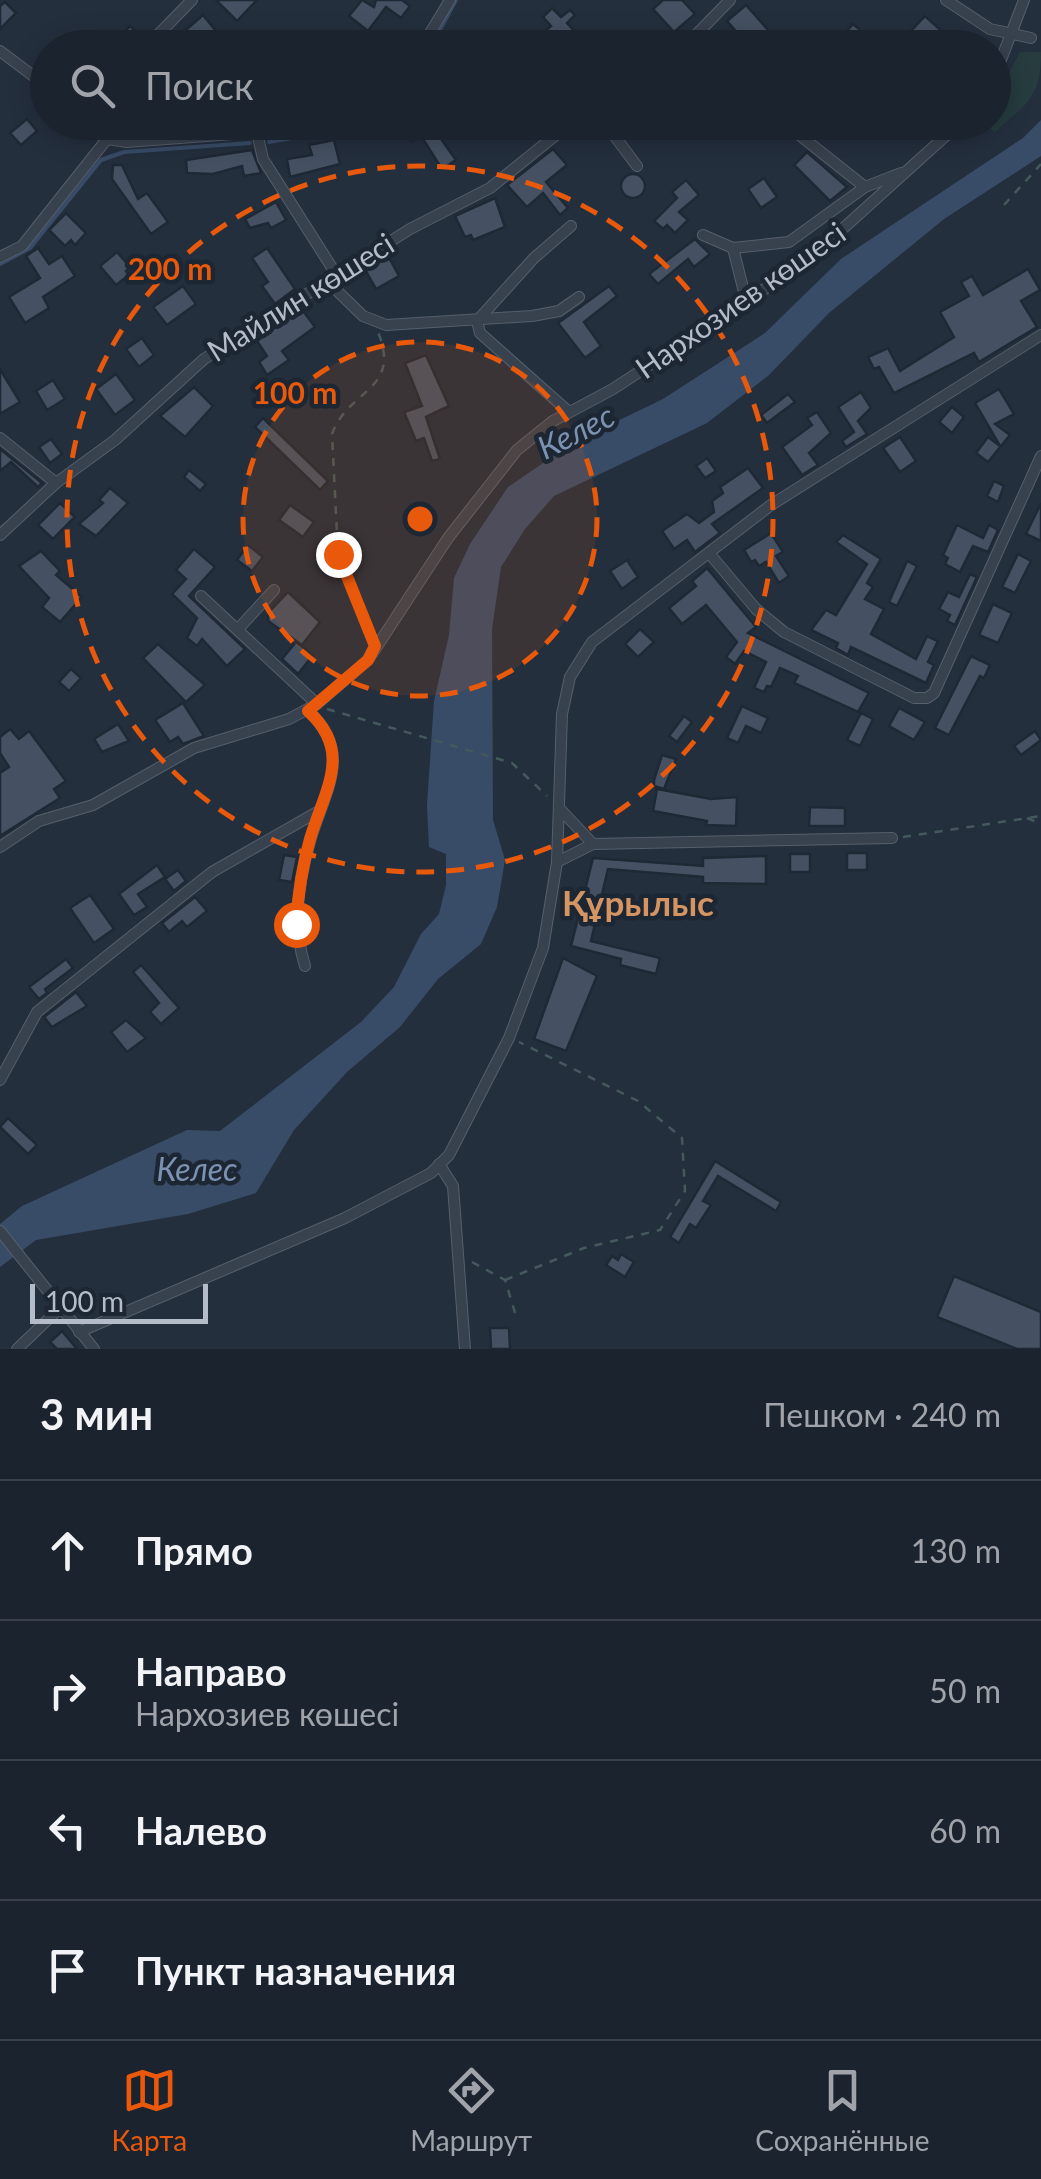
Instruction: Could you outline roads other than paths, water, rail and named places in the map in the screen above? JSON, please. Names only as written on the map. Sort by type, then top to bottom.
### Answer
[{"type":"street","points":[[163,30],[192,0]]},
{"type":"street","points":[[432,30],[450,0]]},
{"type":"street","points":[[703,30],[730,0]]},
{"type":"street","points":[[946,0],[994,30]]},
{"type":"street","points":[[1024,0],[1012,34],[1031,38]]},
{"type":"street","points":[[0,51],[30,73]]},
{"type":"street","points":[[0,257],[22,246],[104,140]]},
{"type":"street","points":[[116,140],[153,140]]},
{"type":"street","points":[[259,140],[263,160],[331,277],[374,321],[477,322],[558,311],[579,297]]},
{"type":"street","name":"Майлин көшесі","points":[[0,534],[56,483],[116,440],[204,358],[410,229],[490,188],[550,140]]},
{"type":"street","points":[[618,140],[637,166]]},
{"type":"street","points":[[805,140],[864,187]]},
{"type":"street","name":"Нархозиев көшесі","points":[[0,847],[39,821],[93,804],[194,748],[312,708],[368,660],[448,538],[518,450],[568,412],[747,304],[850,227],[941,140]]},
{"type":"street","points":[[703,235],[733,248],[772,246],[804,235],[864,187],[910,169]]},
{"type":"street","points":[[477,322],[534,258],[571,226]]},
{"type":"street","points":[[733,248],[747,304]]},
{"type":"street","points":[[477,322],[480,334],[568,412]]},
{"type":"street","points":[[78,1332],[345,1218],[448,1155],[510,1038],[543,948],[557,862],[562,714],[570,677],[592,642],[771,505],[1041,336]]},
{"type":"street","points":[[0,438],[56,483]]},
{"type":"street","points":[[709,552],[756,608],[784,632],[914,698],[927,698],[934,692],[1041,456]]},
{"type":"street","points":[[239,628],[274,590]]},
{"type":"street","points":[[201,596],[239,628],[312,708],[325,726],[332,749],[334,770],[298,894],[296,924],[305,966]]},
{"type":"street","points":[[559,808],[593,844]]},
{"type":"street","points":[[0,1080],[36,1012],[212,872],[319,811]]},
{"type":"street","points":[[557,862],[593,844],[892,838]]},
{"type":"street","points":[[439,1164],[453,1186],[465,1349]]},
{"type":"street","points":[[0,1231],[94,1349]]},
{"type":"street","points":[[18,1349],[60,1308]]},
{"type":"water","name":"Келес","points":[[1041,120],[1041,156],[944,219],[829,313],[768,376],[707,423],[554,496],[525,529],[501,567],[492,629],[493,820],[505,860],[497,907],[481,944],[438,979],[400,1027],[347,1072],[294,1130],[256,1193],[188,1214],[36,1240],[0,1267],[0,1224],[22,1206],[187,1130],[220,1131],[361,1022],[394,987],[421,934],[439,914],[446,885],[446,854],[429,847],[427,805],[434,701],[449,635],[454,578],[470,544],[508,487],[574,442],[663,399],[765,333],[841,259],[1023,138]]},
{"type":"waterway","points":[[440,30],[456,0]]},
{"type":"waterway","points":[[269,142],[280,140]]},
{"type":"waterway","points":[[0,264],[30,248],[101,160],[124,152],[250,143]]},
{"type":"district","name":"Құрылыс","points":[[638,904]]}]
